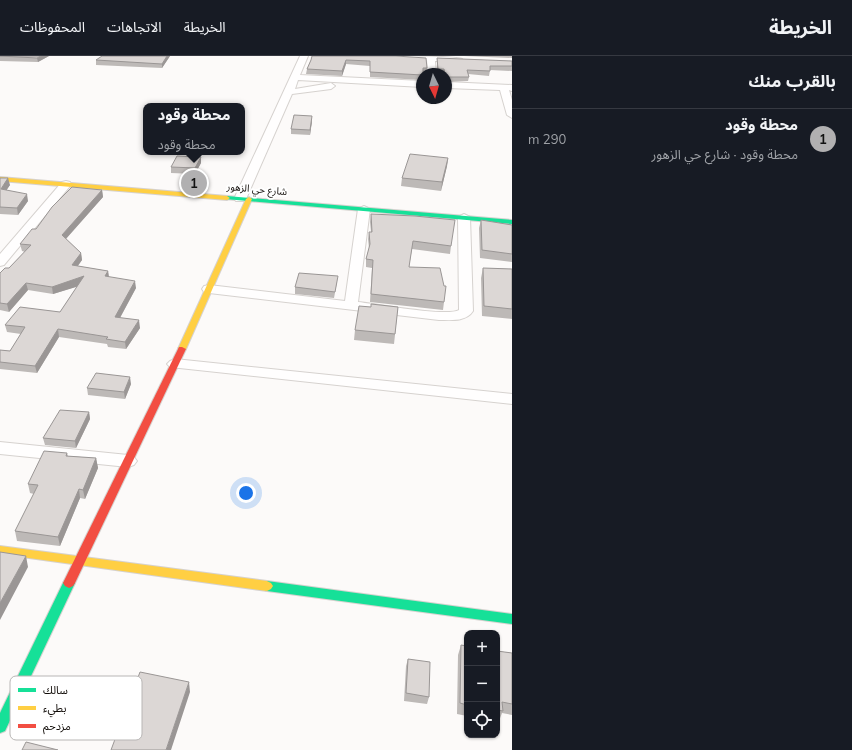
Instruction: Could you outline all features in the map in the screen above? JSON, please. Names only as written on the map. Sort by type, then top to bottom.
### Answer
[{"type":"street","points":[[25,676],[176,364],[209,290],[244,199],[304,56],[295,56]]},
{"type":"street","points":[[380,56],[431,57],[468,60]]},
{"type":"street","points":[[431,57],[432,68]]},
{"type":"street","points":[[296,77],[416,84]]},
{"type":"street","points":[[289,92],[367,81]]},
{"type":"street","points":[[452,85],[508,88],[512,114]]},
{"type":"street","name":"شارع حي الزهور","points":[[0,178],[512,222]]},
{"type":"street","points":[[0,262],[66,184]]},
{"type":"street","points":[[351,306],[364,209]]},
{"type":"street","points":[[209,290],[439,316],[462,314],[466,310],[464,218]]},
{"type":"street","points":[[176,364],[512,399]]},
{"type":"street","points":[[0,448],[128,461]]},
{"type":"street","points":[[0,550],[512,619]]},
{"type":"street","points":[[0,728],[10,707]]},
{"type":"building","points":[[0,56],[41,56],[37,58]]},
{"type":"building","points":[[102,56],[167,56],[162,64],[96,60]]},
{"type":"building","points":[[312,56],[396,56],[426,58],[427,68],[416,68],[416,75],[370,72],[370,61],[346,60],[342,71],[307,69]]},
{"type":"building","points":[[437,58],[512,61],[512,66],[490,66],[490,71],[467,70],[469,77],[452,77],[452,68],[438,68]]},
{"type":"building","points":[[294,115],[312,116],[310,130],[291,129]]},
{"type":"building","points":[[410,154],[448,158],[442,182],[402,178]]},
{"type":"building","points":[[177,156],[201,157],[195,168],[171,167]]},
{"type":"building","points":[[0,178],[8,178],[1,189],[27,194],[17,208],[0,207]]},
{"type":"building","points":[[72,187],[102,190],[62,235],[81,253],[72,265],[108,271],[105,276],[135,281],[115,317],[139,320],[125,342],[106,339],[108,337],[58,329],[35,366],[0,362],[0,350],[10,351],[25,327],[5,325],[20,307],[60,312],[84,276],[52,287],[26,283],[7,304],[0,303],[0,273],[5,268],[9,268],[31,245],[20,244],[32,229],[36,229],[52,207]]},
{"type":"building","points":[[371,214],[455,220],[451,246],[413,241],[409,267],[440,268],[444,286],[446,286],[444,302],[371,294],[373,260],[366,259],[370,244],[369,232],[372,232]]},
{"type":"building","points":[[481,220],[512,225],[512,254],[482,250]]},
{"type":"building","points":[[483,268],[512,269],[512,309],[484,306]]},
{"type":"building","points":[[299,273],[338,276],[335,292],[295,287]]},
{"type":"building","points":[[371,304],[398,307],[395,334],[355,330],[359,306],[371,307]]},
{"type":"building","points":[[96,373],[130,377],[124,392],[87,388]]},
{"type":"building","points":[[60,410],[89,412],[75,441],[43,438]]},
{"type":"building","points":[[44,451],[67,453],[66,456],[96,458],[83,490],[79,489],[58,537],[15,531],[38,485],[28,484]]},
{"type":"building","points":[[0,552],[26,556],[0,603]]},
{"type":"building","points":[[461,645],[464,646],[464,704],[460,703]]},
{"type":"building","points":[[500,651],[512,653],[512,704],[502,702],[503,711],[500,710]]},
{"type":"building","points":[[408,659],[430,662],[429,697],[406,693]]},
{"type":"building","points":[[140,672],[189,682],[166,750],[111,750],[115,740],[142,740],[142,676],[139,676]]},
{"type":"building","points":[[26,742],[58,750],[22,750]]},
{"type":"traffic: fast","points":[[227,198],[512,222]]},
{"type":"traffic: fast","points":[[24,676],[69,583]]},
{"type":"traffic: fast","points":[[267,586],[512,619]]},
{"type":"traffic: fast","points":[[0,727],[10,706]]},
{"type":"traffic: slow","points":[[0,179],[227,198]]},
{"type":"traffic: slow","points":[[182,349],[249,199]]},
{"type":"traffic: slow","points":[[0,550],[267,586]]},
{"type":"traffic: jam","points":[[69,583],[182,349]]},
{"type":"place","name":"محطة وقود","points":[[194,183]]}]
